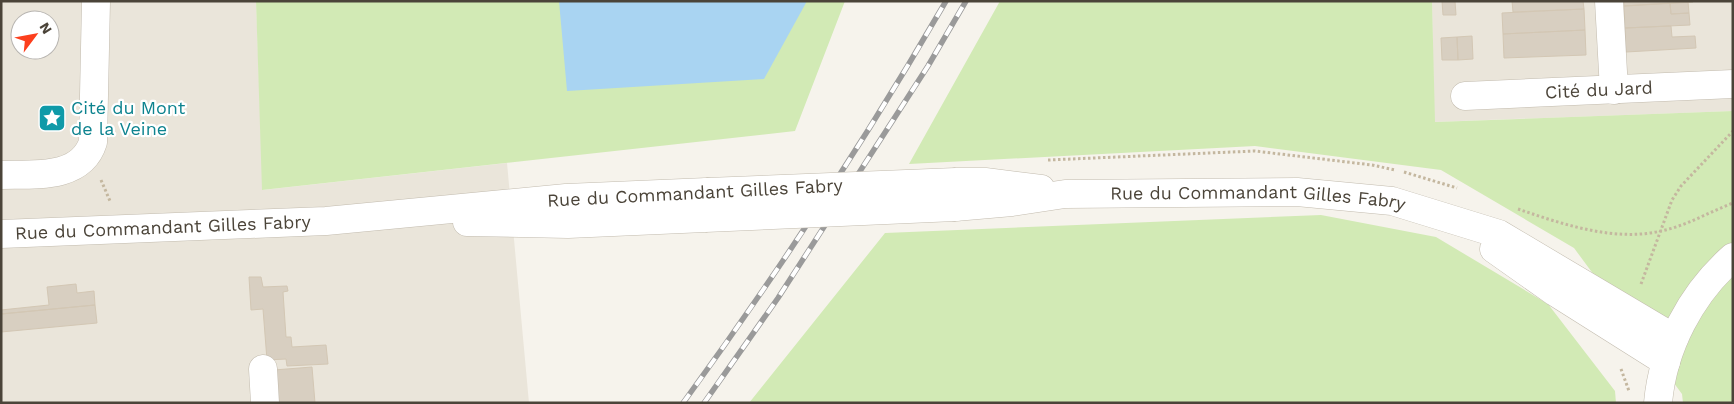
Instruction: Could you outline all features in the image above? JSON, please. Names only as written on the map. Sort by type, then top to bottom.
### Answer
[{"type":"street","points":[[1,174],[48,173],[66,170],[86,156],[93,142],[96,1]]},
{"type":"street","points":[[1609,1],[1614,90]]},
{"type":"street","name":"Cité du Jard","points":[[1464,96],[1733,84]]},
{"type":"street","name":"Rue du Commandant Gilles Fabry","points":[[1,234],[326,221],[566,198],[706,205],[956,195],[1005,184],[1065,194],[1297,192],[1392,201],[1499,234],[1628,311],[1670,350]]},
{"type":"street","name":"Rue du Commandant Gilles Fabry","points":[[1448,217],[1555,292],[1670,350]]},
{"type":"street","points":[[1658,403],[1670,350],[1697,298],[1733,257]]},
{"type":"street","points":[[263,369],[265,403]]},
{"type":"path","points":[[1628,311],[1648,270],[1672,200],[1680,186],[1733,131]]},
{"type":"path","points":[[1620,366],[1630,392]]},
{"type":"shaded area","points":[[1,1],[256,1],[263,190],[507,163],[529,403],[1,403]]},
{"type":"shaded area","points":[[1432,1],[1733,1],[1733,111],[1434,122]]},
{"type":"green space","points":[[256,1],[845,1],[795,131],[262,190]]},
{"type":"green space","points":[[1000,1],[1432,1],[1435,122],[1733,111],[1733,403],[1683,403],[1682,394],[1574,248],[1441,170],[1255,146],[909,164]]},
{"type":"green space","points":[[1321,215],[1436,237],[1548,304],[1615,391],[1616,403],[749,403],[885,233]]},
{"type":"water","points":[[559,1],[807,1],[764,79],[567,91]]},
{"type":"building","points":[[1442,1],[1455,1],[1456,15],[1443,15]]},
{"type":"building","points":[[1512,1],[1583,1],[1584,9],[1513,12]]},
{"type":"building","points":[[1624,1],[1693,1],[1693,2],[1624,6]]},
{"type":"building","points":[[1688,2],[1689,13],[1671,14],[1670,3]]},
{"type":"building","points":[[1670,3],[1671,14],[1689,13],[1690,25],[1625,28],[1624,6]]},
{"type":"building","points":[[1584,9],[1585,30],[1503,34],[1502,13]]},
{"type":"building","points":[[1671,26],[1672,37],[1695,36],[1696,48],[1626,52],[1625,28]]},
{"type":"building","points":[[1585,30],[1586,55],[1504,58],[1503,34]]},
{"type":"building","points":[[1472,36],[1473,59],[1458,60],[1457,37]]},
{"type":"building","points":[[1457,37],[1458,60],[1442,60],[1441,38]]},
{"type":"building","points":[[249,277],[261,277],[263,287],[287,286],[288,291],[283,292],[286,337],[291,337],[292,347],[326,345],[328,364],[287,366],[286,359],[267,360],[263,309],[251,310]]},
{"type":"building","points":[[76,284],[77,293],[94,291],[95,305],[1,314],[1,310],[49,305],[47,287]]},
{"type":"building","points":[[95,305],[97,323],[1,332],[1,314]]},
{"type":"building","points":[[312,367],[315,403],[277,403],[274,370]]},
{"type":"railway","points":[[683,403],[820,205],[916,53],[946,1]]},
{"type":"railway","points":[[704,403],[778,298],[928,66],[966,1]]},
{"type":"place","name":"Cité du Mont de la Veine","points":[[52,118]]}]
